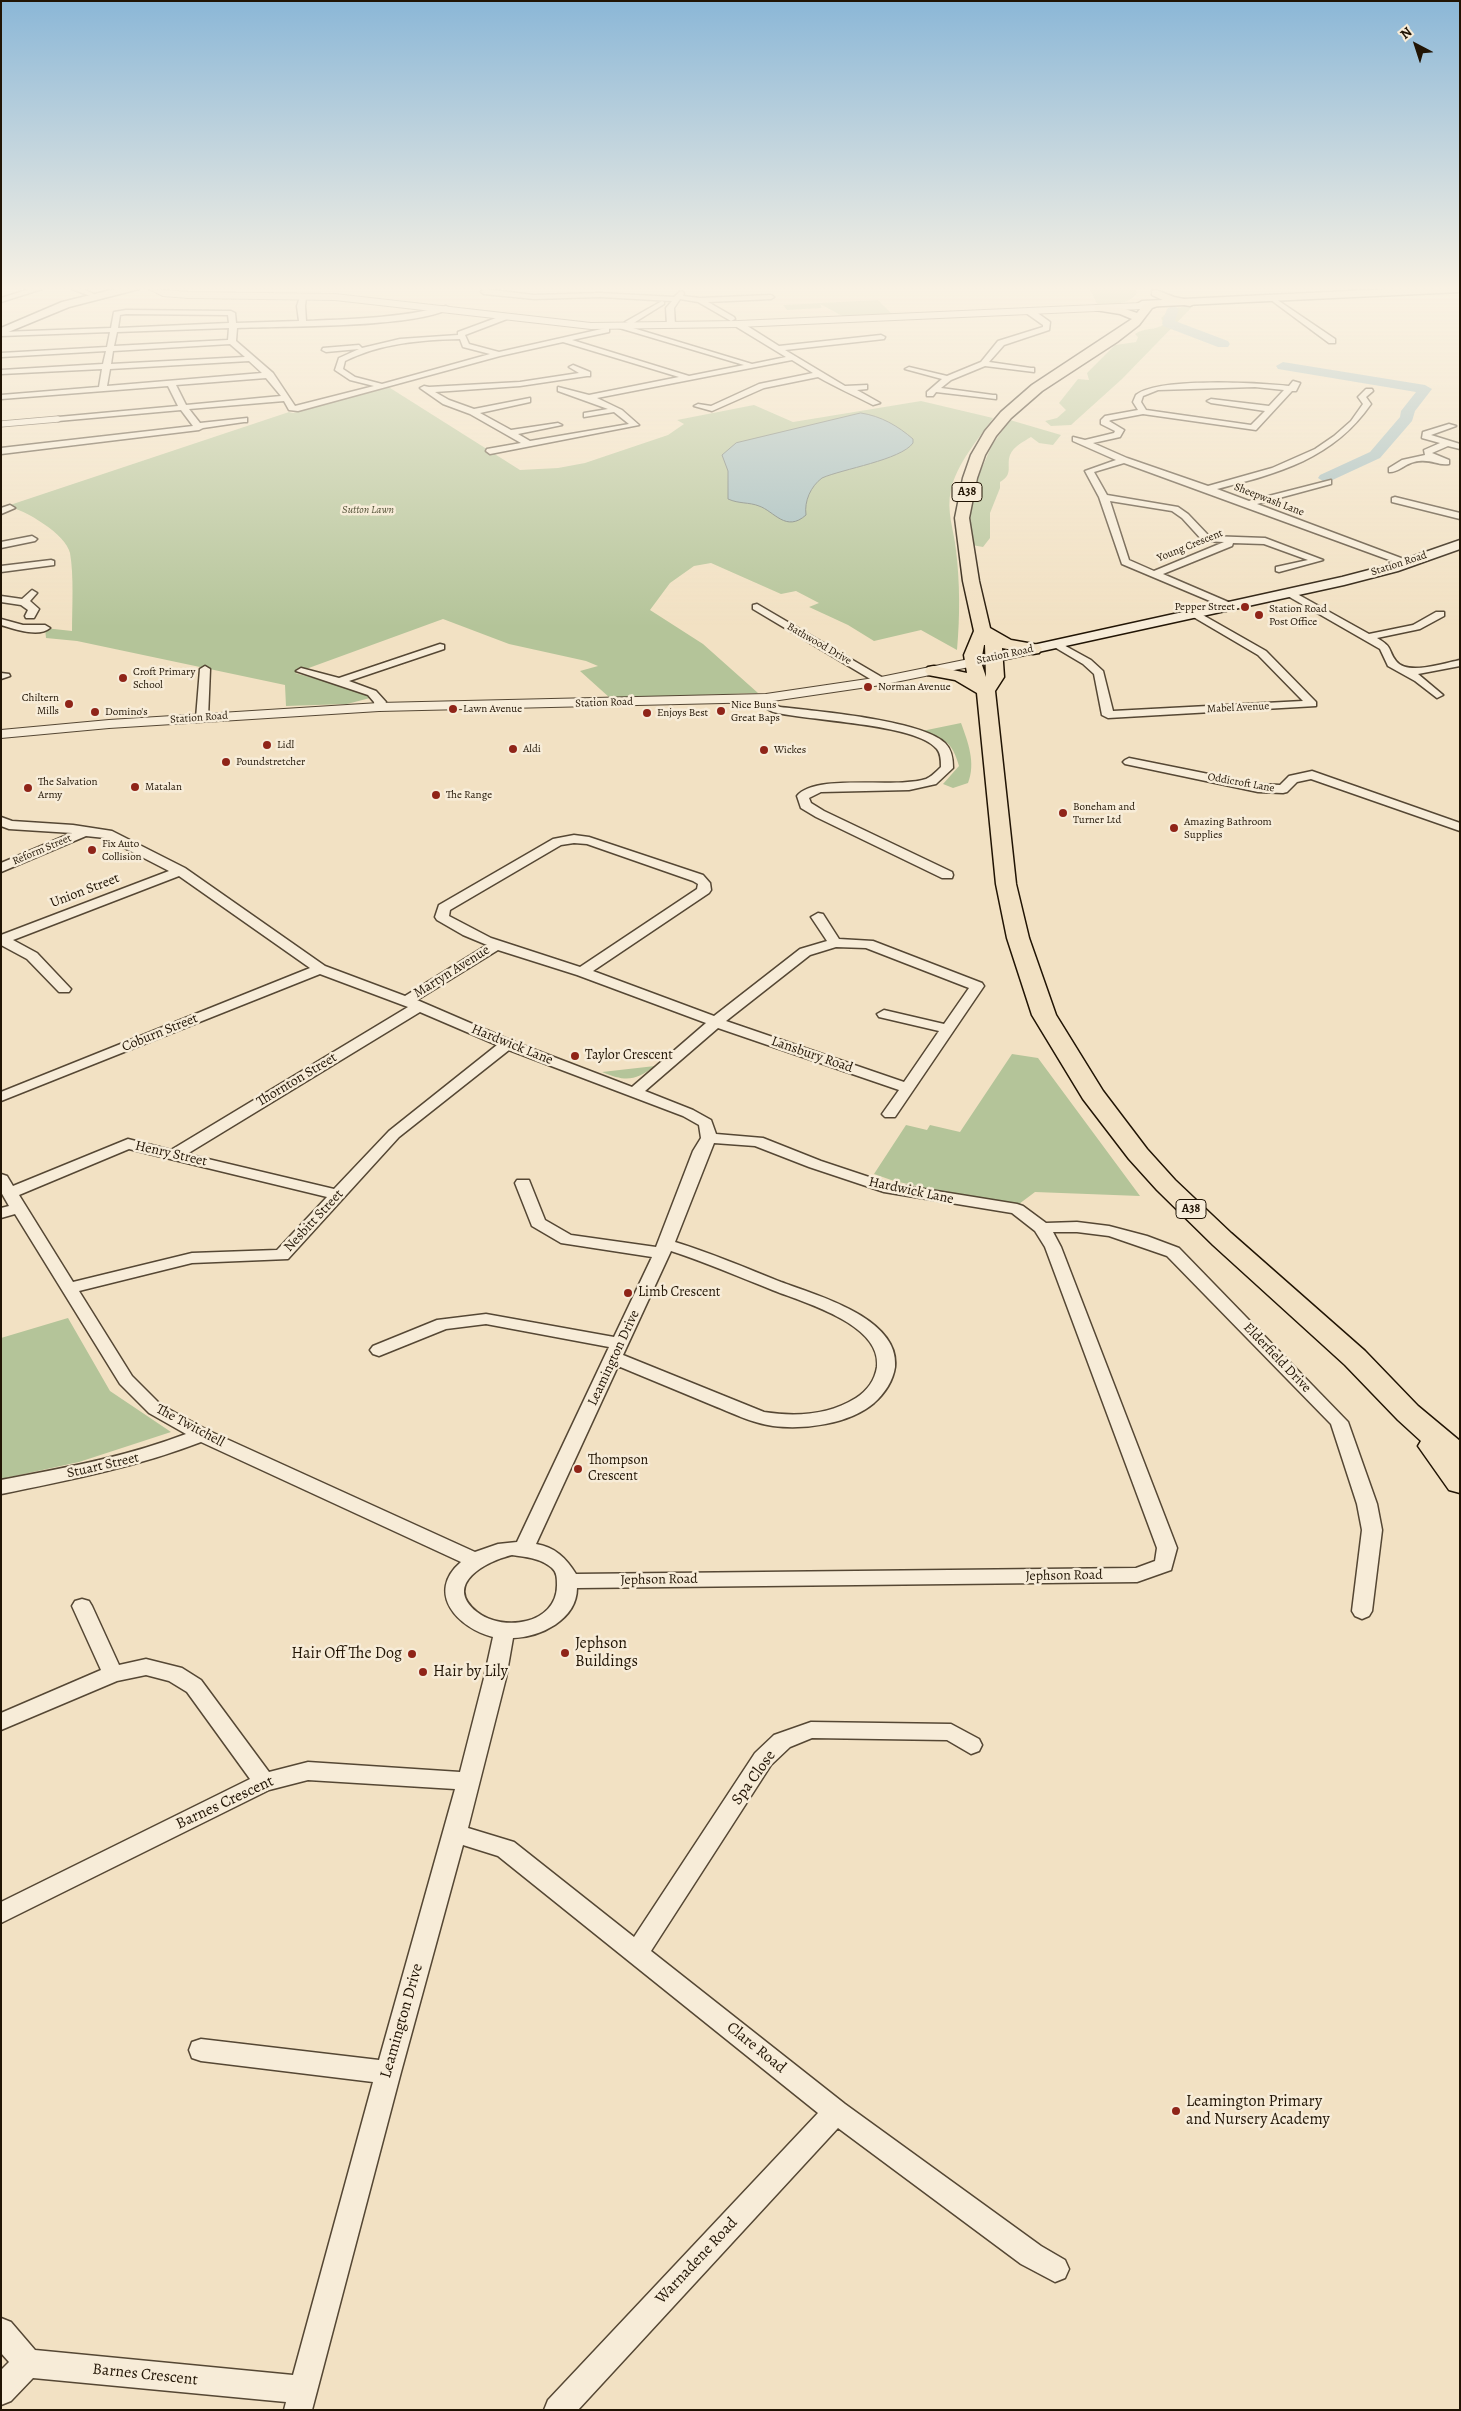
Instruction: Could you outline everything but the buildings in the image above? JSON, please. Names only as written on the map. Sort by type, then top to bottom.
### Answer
[{"type":"highway","name":"A38","points":[[986,691],[994,678],[993,645],[982,631],[971,581],[962,518],[970,478],[978,455],[990,434],[1022,402]]},
{"type":"highway","name":"A38","points":[[982,631],[973,646],[975,676],[986,691],[1006,884],[1018,938],[1044,1015],[1092,1094],[1138,1154],[1222,1239],[1355,1358],[1408,1413],[1460,1458]]},
{"type":"highway","points":[[982,631],[1006,644],[1033,649]]},
{"type":"highway","points":[[934,671],[960,676],[986,691]]},
{"type":"highway","name":"A38","points":[[1408,1413],[1460,1482]]},
{"type":"main road","name":"Station Road","points":[[974,662],[1344,581],[1406,563],[1460,544]]},
{"type":"street","points":[[180,402],[198,427]]},
{"type":"street","points":[[1,424],[246,402]]},
{"type":"street","points":[[289,402],[292,408],[298,409],[325,402]]},
{"type":"street","points":[[445,402],[473,412],[529,444]]},
{"type":"street","points":[[473,412],[520,402]]},
{"type":"street","points":[[490,451],[635,425],[629,418],[598,402]]},
{"type":"street","points":[[698,406],[715,411],[733,402]]},
{"type":"street","points":[[1138,402],[1143,412]]},
{"type":"street","points":[[1215,402],[1272,409]]},
{"type":"street","points":[[1080,441],[1117,435],[1120,430],[1104,422],[1108,418],[1143,412],[1253,428],[1279,402]]},
{"type":"street","points":[[1208,489],[1278,468],[1313,453],[1343,433],[1361,415],[1367,404],[1365,402]]},
{"type":"street","points":[[587,415],[614,410]]},
{"type":"street","points":[[1,451],[244,420]]},
{"type":"street","points":[[1440,422],[1456,427]]},
{"type":"street","points":[[510,433],[558,425]]},
{"type":"street","points":[[1456,427],[1426,434],[1428,439],[1460,447]]},
{"type":"street","name":"Sheepwash Lane","points":[[1080,441],[1124,460],[1208,489],[1406,563]]},
{"type":"street","points":[[1430,457],[1427,452],[1446,444]]},
{"type":"street","points":[[1392,470],[1411,459],[1430,457],[1446,462]]},
{"type":"street","points":[[1124,460],[1090,471],[1104,497],[1125,562],[1229,606]]},
{"type":"street","points":[[1248,504],[1328,482]]},
{"type":"street","name":"Young Crescent","points":[[1104,497],[1175,509],[1206,540],[1265,541],[1318,560],[1279,570]]},
{"type":"street","points":[[1395,500],[1460,516]]},
{"type":"street","points":[[1,545],[32,539]]},
{"type":"street","points":[[1203,553],[1206,540]]},
{"type":"street","name":"Young Crescent","points":[[1155,574],[1235,541]]},
{"type":"street","points":[[1,569],[27,570],[51,564]]},
{"type":"street","points":[[24,602],[32,593]]},
{"type":"street","points":[[1290,593],[1385,647],[1392,664],[1419,679],[1438,695]]},
{"type":"street","points":[[1,599],[24,602],[34,609],[30,616]]},
{"type":"street","name":"Bathwood Drive","points":[[756,607],[882,681]]},
{"type":"street","name":"Mabel Avenue","points":[[1056,645],[1087,662],[1099,673],[1108,715],[1312,704],[1262,653],[1194,613]]},
{"type":"street","points":[[1368,637],[1416,627],[1440,614]]},
{"type":"street","points":[[1,622],[23,628],[45,628]]},
{"type":"street","points":[[339,681],[440,647]]},
{"type":"street","name":"Station Road","points":[[1,734],[73,726],[380,707],[766,698],[882,681],[974,662]]},
{"type":"street","points":[[1408,673],[1460,663]]},
{"type":"street","points":[[202,718],[205,669]]},
{"type":"street","points":[[301,671],[339,681],[372,693],[380,702],[380,707]]},
{"type":"street","points":[[766,698],[769,706],[777,710],[889,727],[937,742],[947,753],[947,768],[932,781],[909,786],[820,788],[803,796],[805,805],[820,814],[947,875]]},
{"type":"street","name":"Oddicroft Lane","points":[[1129,762],[1267,788],[1283,789],[1293,779],[1312,775],[1460,827]]},
{"type":"street","name":"Hardwick Lane","points":[[4,826],[73,829],[108,834],[180,871],[320,968],[507,1044],[670,1105],[706,1123],[709,1138],[757,1141],[815,1164],[884,1187],[1017,1209]]},
{"type":"street","name":"Reform Street","points":[[1,868],[84,832]]},
{"type":"street","name":"Lansbury Road","points":[[582,972],[704,890],[704,883],[698,878],[589,841],[574,839],[557,842],[444,908],[442,917],[448,924],[498,944],[908,1088]]},
{"type":"street","name":"Union Street","points":[[2,940],[180,871]]},
{"type":"street","points":[[818,917],[835,943]]},
{"type":"street","points":[[2,940],[32,956],[64,989]]},
{"type":"street","points":[[634,1093],[716,1022],[805,952],[835,943],[868,944],[977,986],[890,1114]]},
{"type":"street","name":"Martyn Avenue","points":[[412,1004],[498,944]]},
{"type":"street","name":"Coburn Street","points":[[1,1097],[320,968]]},
{"type":"street","name":"Thornton Street","points":[[175,1154],[412,1004]]},
{"type":"street","points":[[884,1014],[948,1029]]},
{"type":"street","name":"Nesbitt Street","points":[[70,1288],[192,1258],[282,1255],[394,1134],[507,1044]]},
{"type":"street","name":"Leamington Drive","points":[[524,1548],[664,1248],[701,1151],[709,1138]]},
{"type":"street","name":"Henry Street","points":[[1,1213],[10,1194],[128,1144],[338,1195]]},
{"type":"street","points":[[379,1350],[443,1324],[486,1319],[617,1351],[761,1418],[777,1422],[815,1420],[835,1414],[869,1398],[880,1386],[885,1372],[886,1358],[880,1342],[851,1318],[701,1255],[664,1248],[567,1239],[538,1223],[523,1183]]},
{"type":"street","name":"The Twitchell","points":[[10,1194],[131,1386],[155,1409],[202,1435],[476,1560]]},
{"type":"street","name":"Jephson Road","points":[[569,1581],[1137,1575],[1164,1565],[1167,1548],[1053,1247],[1042,1228],[1017,1209]]},
{"type":"street","name":"Elderfield Drive","points":[[1042,1228],[1086,1226],[1141,1239],[1173,1252],[1339,1422],[1367,1504],[1372,1530],[1362,1610]]},
{"type":"street","name":"Stuart Street","points":[[1,1487],[98,1468],[152,1454],[202,1435]]},
{"type":"street","points":[[524,1548],[542,1553],[554,1559],[565,1570],[569,1581],[568,1595],[555,1616],[538,1625],[519,1631],[504,1632],[484,1628],[463,1614],[456,1600],[455,1588],[461,1574],[476,1560],[492,1552],[524,1548]]},
{"type":"street","points":[[82,1606],[113,1674]]},
{"type":"street","name":"Leamington Drive","points":[[301,2400],[388,2072],[455,1833],[467,1780],[495,1678],[504,1632]]},
{"type":"street","points":[[1,1722],[113,1674],[146,1668],[176,1674],[194,1686],[264,1782]]},
{"type":"street","name":"Spa Close","points":[[637,1954],[763,1759],[782,1741],[811,1730],[951,1732],[971,1744]]},
{"type":"street","name":"Barnes Crescent","points":[[1,1913],[264,1782],[308,1770],[467,1780]]},
{"type":"street","name":"Clare Road","points":[[455,1833],[506,1849],[836,2112],[1031,2255],[1056,2269]]},
{"type":"street","points":[[201,2050],[388,2072]]},
{"type":"street","name":"Warnadene Road","points":[[558,2410],[836,2112]]},
{"type":"street","points":[[1,2332],[28,2364],[1,2390]]},
{"type":"street","name":"Barnes Crescent","points":[[28,2364],[301,2400]]},
{"type":"green space","name":"Sutton Lawn","points":[[333,402],[412,402],[520,470],[558,468],[585,463],[668,435],[684,424],[677,420],[754,405],[793,422],[918,402],[993,418],[963,461],[951,490],[949,505],[958,575],[959,613],[957,650],[921,630],[874,641],[848,625],[809,607],[819,603],[796,591],[781,594],[711,563],[694,566],[670,583],[650,610],[703,644],[758,693],[610,698],[580,671],[598,666],[586,661],[509,644],[443,619],[295,673],[363,692],[370,698],[347,704],[286,706],[285,685],[77,641],[46,638],[45,628],[72,631],[70,553],[61,538],[44,524],[24,512],[7,506],[289,412],[293,413]]},
{"type":"green space","points":[[1097,402],[1071,425],[1051,426],[1045,421],[1057,418],[1066,410],[1059,403]]},
{"type":"green space","points":[[1010,420],[1061,435],[1053,445],[1039,443],[1031,437],[1014,449],[1010,455],[1007,476],[1000,482],[1000,488],[990,513],[990,538],[983,547],[972,545],[969,527],[969,508],[978,477],[992,445]]},
{"type":"green space","points":[[961,723],[968,745],[971,768],[968,783],[953,788],[943,784],[959,766],[954,751],[942,739],[922,731]]},
{"type":"green space","points":[[1012,1054],[1038,1058],[1140,1196],[1035,1192],[1015,1207],[894,1181],[874,1174],[906,1125],[927,1130],[930,1125],[960,1132]]},
{"type":"green space","points":[[655,1066],[642,1075],[630,1078],[618,1077],[602,1072]]},
{"type":"green space","points":[[68,1318],[110,1391],[171,1432],[79,1462],[1,1479],[1,1338]]},
{"type":"water","points":[[861,413],[882,419],[895,426],[913,439],[913,443],[897,454],[884,459],[822,478],[809,494],[806,504],[806,515],[799,520],[786,521],[759,506],[728,499],[728,471],[722,455],[736,443]]},
{"type":"waterway","points":[[1326,478],[1375,455],[1407,418],[1408,411],[1415,402]]},
{"type":"place","name":"Pepper Street","points":[[1245,607]]},
{"type":"place","name":"Station Road Post Office","points":[[1259,615]]},
{"type":"place","name":"Croft Primary School","points":[[123,678]]},
{"type":"place","name":"Norman Avenue","points":[[868,687]]},
{"type":"place","name":"Chiltern Mills","points":[[69,704]]},
{"type":"place","name":"Lawn Avenue","points":[[453,709]]},
{"type":"place","name":"Nice Buns Great Baps","points":[[721,711]]},
{"type":"place","name":"Domino's","points":[[95,712]]},
{"type":"place","name":"Enjoys Best","points":[[647,713]]},
{"type":"place","name":"Lidl","points":[[267,745]]},
{"type":"place","name":"Aldi","points":[[513,749]]},
{"type":"place","name":"Wickes","points":[[764,750]]},
{"type":"place","name":"Poundstretcher","points":[[226,762]]},
{"type":"place","name":"Matalan","points":[[135,787]]},
{"type":"place","name":"The Salvation Army","points":[[28,788]]},
{"type":"place","name":"The Range","points":[[436,795]]},
{"type":"place","name":"Boneham and Turner Ltd","points":[[1063,813]]},
{"type":"place","name":"Amazing Bathroom Supplies","points":[[1174,828]]},
{"type":"place","name":"Fix Auto Collision","points":[[92,850]]},
{"type":"place","name":"Taylor Crescent","points":[[575,1056]]},
{"type":"place","name":"Limb Crescent","points":[[628,1293]]},
{"type":"place","name":"Thompson Crescent","points":[[578,1469]]},
{"type":"place","name":"Jephson Buildings","points":[[565,1653]]},
{"type":"place","name":"Hair Off The Dog","points":[[412,1654]]},
{"type":"place","name":"Hair by Lily","points":[[423,1672]]},
{"type":"place","name":"Leamington Primary and Nursery Academy","points":[[1176,2111]]}]
